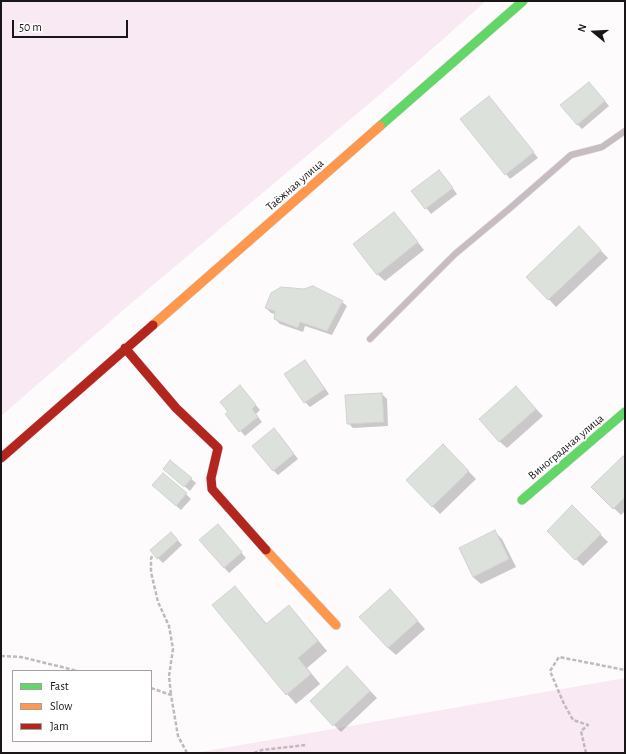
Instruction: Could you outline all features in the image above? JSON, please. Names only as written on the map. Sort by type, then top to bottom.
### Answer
[{"type":"street","name":"Таёжная улица","points":[[1,458],[523,1]]},
{"type":"street","points":[[125,348],[176,408],[218,448],[211,478],[212,488],[294,581],[336,625]]},
{"type":"street","name":"Виноградная улица","points":[[522,500],[625,412]]},
{"type":"lane","points":[[370,339],[455,254],[509,210],[571,155],[602,147],[625,131]]},
{"type":"path","points":[[152,556],[152,572],[158,602],[169,626],[173,649],[169,676],[178,736],[187,753]]},
{"type":"path","points":[[1,656],[21,657],[74,670]]},
{"type":"path","points":[[586,753],[581,731],[588,725],[573,720],[564,704],[550,671],[559,656],[625,670]]},
{"type":"path","points":[[152,688],[171,695]]},
{"type":"path","points":[[254,753],[262,750],[306,745]]},
{"type":"shaded area","points":[[1,1],[486,1],[397,80],[128,306],[1,416]]},
{"type":"shaded area","points":[[625,678],[625,753],[195,753]]},
{"type":"building","points":[[589,82],[605,101],[577,125],[560,105]]},
{"type":"building","points":[[489,96],[534,152],[505,175],[460,119]]},
{"type":"building","points":[[439,170],[453,188],[425,209],[411,191]]},
{"type":"building","points":[[394,212],[418,242],[377,275],[353,244]]},
{"type":"building","points":[[579,226],[601,250],[548,300],[526,277]]},
{"type":"building","points":[[313,286],[343,301],[327,331],[300,322],[298,328],[274,319],[275,311],[265,308],[271,293],[281,287],[304,289]]},
{"type":"building","points":[[305,360],[325,389],[304,403],[284,374]]},
{"type":"building","points":[[240,385],[256,405],[252,409],[258,417],[239,432],[225,414],[228,412],[220,402]]},
{"type":"building","points":[[516,386],[536,409],[499,442],[479,419]]},
{"type":"building","points":[[382,393],[384,422],[347,424],[345,395]]},
{"type":"building","points":[[274,428],[294,454],[273,471],[252,446]]},
{"type":"building","points":[[443,444],[469,471],[432,507],[406,480]]},
{"type":"building","points":[[623,456],[625,458],[625,497],[613,509],[591,487]]},
{"type":"building","points":[[170,460],[192,478],[184,487],[163,469]]},
{"type":"building","points":[[163,473],[187,493],[176,506],[152,485]]},
{"type":"building","points":[[572,505],[601,534],[575,560],[547,531]]},
{"type":"building","points":[[218,524],[242,552],[224,568],[199,540]]},
{"type":"building","points":[[495,530],[509,559],[473,577],[459,548]]},
{"type":"building","points":[[171,532],[178,540],[157,559],[150,550]]},
{"type":"building","points":[[235,586],[266,624],[289,605],[318,641],[298,658],[311,674],[286,695],[212,605]]},
{"type":"building","points":[[390,589],[418,621],[388,648],[359,617]]},
{"type":"building","points":[[347,666],[370,691],[333,726],[310,701]]},
{"type":"traffic: fast","points":[[380,126],[523,1]]},
{"type":"traffic: fast","points":[[522,500],[625,412]]},
{"type":"traffic: slow","points":[[153,325],[380,126]]},
{"type":"traffic: slow","points":[[266,550],[336,625]]},
{"type":"traffic: jam","points":[[1,458],[153,325]]},
{"type":"traffic: jam","points":[[125,348],[176,408],[218,448],[211,478],[212,489],[266,550]]}]
